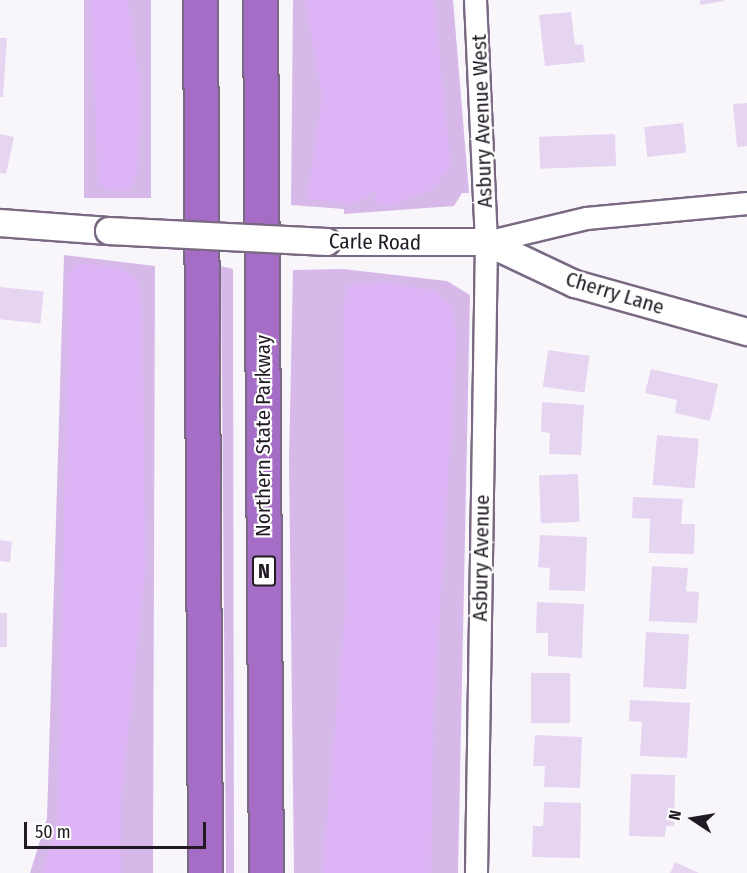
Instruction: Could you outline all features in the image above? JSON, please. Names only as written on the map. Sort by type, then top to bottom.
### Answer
[{"type":"highway","points":[[200,0],[205,873]]},
{"type":"highway","name":"Northern State Parkway","points":[[260,0],[266,873]]},
{"type":"highway","points":[[194,873],[204,790]]},
{"type":"street","name":"Asbury Avenue West","points":[[476,0],[486,242]]},
{"type":"street","name":"Carle Road","points":[[0,223],[327,242],[486,242],[586,218],[747,203]]},
{"type":"street","name":"Cherry Lane","points":[[486,242],[575,284],[747,332]]},
{"type":"street","name":"Asbury Avenue","points":[[476,873],[486,242]]},
{"type":"shaded area","points":[[84,0],[151,0],[151,198],[84,198]]},
{"type":"shaded area","points":[[90,0],[128,0],[141,91],[137,175],[130,190],[110,191],[98,184]]},
{"type":"shaded area","points":[[293,0],[453,0],[469,193],[462,193],[454,206],[344,214],[344,209],[291,205]]},
{"type":"shaded area","points":[[305,0],[434,0],[451,166],[434,189],[385,207],[374,203],[376,191],[354,204],[307,199],[322,97]]},
{"type":"shaded area","points":[[64,255],[155,266],[153,873],[30,873],[47,818]]},
{"type":"shaded area","points":[[78,263],[121,268],[137,279],[142,305],[146,566],[121,801],[121,873],[41,873],[57,830],[69,274]]},
{"type":"shaded area","points":[[221,266],[233,269],[234,873],[226,873]]},
{"type":"shaded area","points":[[343,269],[447,281],[470,295],[458,873],[294,873],[289,461],[293,270]]},
{"type":"shaded area","points":[[384,282],[435,291],[452,306],[457,337],[434,709],[431,873],[322,873],[346,601],[343,312],[347,285]]},
{"type":"building","points":[[700,0],[724,0],[724,1],[700,5]]},
{"type":"building","points":[[571,12],[575,45],[583,44],[585,62],[545,66],[539,15]]},
{"type":"building","points":[[0,38],[7,38],[3,97],[0,97]]},
{"type":"building","points":[[747,103],[747,146],[737,147],[733,104]]},
{"type":"building","points":[[683,123],[686,153],[647,157],[644,127]]},
{"type":"building","points":[[0,134],[14,137],[6,174],[0,173]]},
{"type":"building","points":[[615,134],[616,166],[540,169],[539,137]]},
{"type":"building","points":[[0,287],[44,292],[40,323],[0,319]]},
{"type":"building","points":[[548,350],[590,356],[584,392],[543,387]]},
{"type":"building","points":[[651,369],[718,384],[710,421],[675,413],[677,400],[645,393]]},
{"type":"building","points":[[542,402],[584,405],[581,455],[549,454],[550,433],[541,432]]},
{"type":"building","points":[[657,435],[699,439],[694,488],[653,485]]},
{"type":"building","points":[[578,474],[580,522],[541,523],[539,475]]},
{"type":"building","points":[[633,497],[683,499],[681,524],[695,524],[694,554],[649,553],[650,519],[632,518]]},
{"type":"building","points":[[540,535],[587,537],[585,591],[549,590],[550,568],[538,567]]},
{"type":"building","points":[[0,540],[12,542],[10,562],[0,561]]},
{"type":"building","points":[[652,566],[688,568],[686,591],[699,592],[697,623],[649,621]]},
{"type":"building","points":[[537,602],[584,604],[582,658],[548,656],[548,633],[536,633]]},
{"type":"building","points":[[0,613],[7,613],[7,647],[0,647]]},
{"type":"building","points":[[646,632],[689,634],[686,689],[643,687]]},
{"type":"building","points":[[531,673],[570,673],[570,723],[531,723]]},
{"type":"building","points":[[630,700],[690,703],[687,758],[640,756],[642,722],[629,721]]},
{"type":"building","points":[[535,735],[582,737],[580,788],[544,787],[545,766],[533,766]]},
{"type":"building","points":[[631,774],[675,775],[674,826],[666,826],[665,837],[629,836]]},
{"type":"building","points":[[544,802],[581,803],[580,858],[532,857],[533,826],[543,826]]},
{"type":"building","points":[[675,862],[699,873],[670,873]]}]
